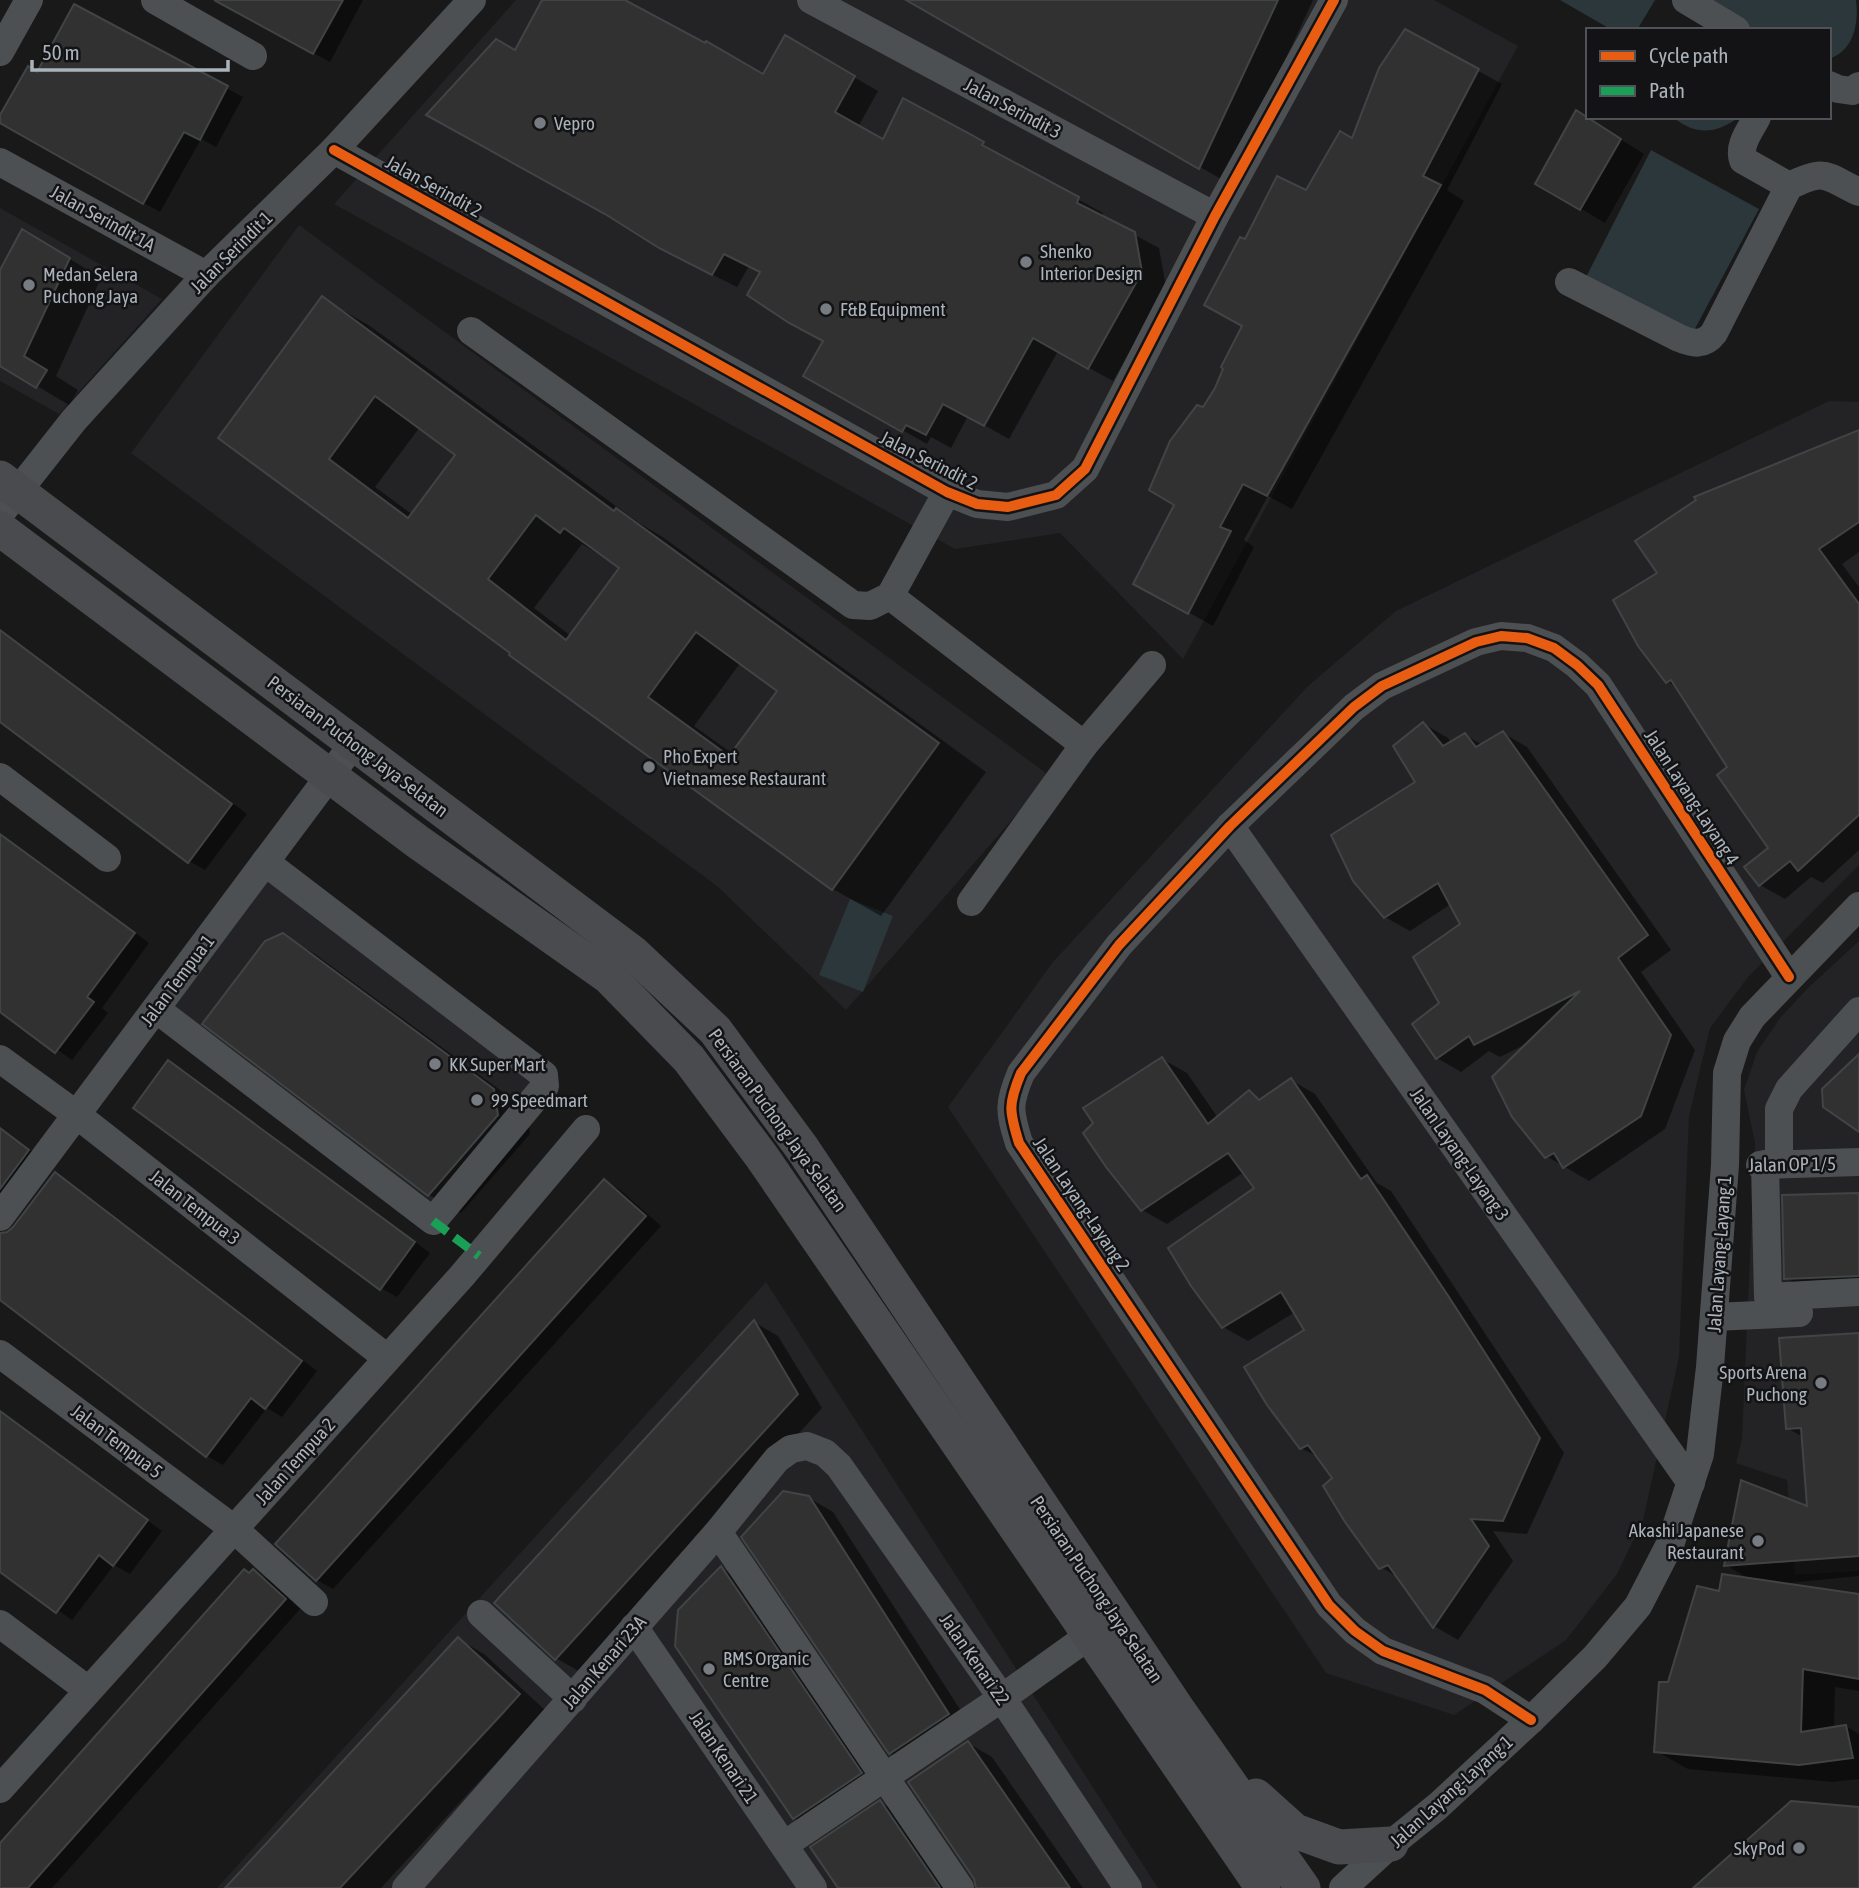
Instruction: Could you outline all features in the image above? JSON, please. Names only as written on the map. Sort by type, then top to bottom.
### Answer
[{"type":"main road","name":"Persiaran Puchong Jaya Selatan","points":[[6,494],[354,743],[634,953],[715,1030],[802,1148],[1176,1707],[1303,1888]]},
{"type":"main road","name":"Persiaran Puchong Jaya Selatan","points":[[0,530],[429,850],[609,976],[689,1059],[762,1157],[1090,1635],[1253,1881]]},
{"type":"main road","points":[[1176,1707],[1211,1742],[1261,1802],[1295,1831],[1339,1847],[1391,1844]]},
{"type":"street","points":[[0,52],[29,0]]},
{"type":"street","points":[[155,0],[253,55]]},
{"type":"street","name":"Jalan Serindit 1","points":[[6,494],[206,275],[334,150],[472,0]]},
{"type":"street","name":"Jalan Serindit 3","points":[[811,0],[1215,216]]},
{"type":"street","name":"Jalan Serindit 2","points":[[334,150],[947,492],[977,504],[1008,507],[1056,495],[1086,469],[1215,216],[1334,0]]},
{"type":"street","points":[[1686,0],[1732,28]]},
{"type":"street","points":[[1831,86],[1852,91],[1859,86]]},
{"type":"street","points":[[1756,119],[1743,144],[1743,160],[1789,186]]},
{"type":"street","name":"Jalan Serindit 1A","points":[[0,162],[206,275]]},
{"type":"street","points":[[1569,282],[1690,343],[1699,344],[1708,340],[1789,186],[1811,175],[1821,174],[1859,192]]},
{"type":"street","points":[[471,331],[853,605],[870,607],[890,596],[947,492]]},
{"type":"street","points":[[890,596],[1084,745]]},
{"type":"street","name":"Jalan Layang-Layang 2","points":[[1531,1720],[1485,1689],[1383,1651],[1355,1631],[1329,1605],[1019,1143],[1011,1119],[1011,1097],[1021,1073],[1119,945],[1230,826],[1354,707],[1382,686],[1476,642],[1501,636],[1527,638],[1554,648]]},
{"type":"street","name":"Jalan Layang-Layang 4","points":[[1554,648],[1598,685],[1789,977]]},
{"type":"street","points":[[971,902],[1084,745],[1152,665]]},
{"type":"street","name":"Jalan Tempua 1","points":[[0,1217],[354,743]]},
{"type":"street","points":[[0,777],[107,858]]},
{"type":"street","name":"Jalan Layang-Layang 3","points":[[1230,826],[1691,1483]]},
{"type":"street","points":[[156,1009],[433,1221],[545,1086],[544,1075],[265,862]]},
{"type":"street","name":"Jalan Layang-Layang 1","points":[[1343,1888],[1438,1806],[1531,1720],[1595,1657],[1638,1606],[1671,1542],[1700,1454],[1714,1317],[1725,1165],[1727,1073],[1737,1041],[1752,1017],[1859,906]]},
{"type":"street","points":[[1853,1024],[1789,1089],[1779,1109],[1772,1164],[1768,1297],[1859,1292]]},
{"type":"street","name":"Jalan Tempua 3","points":[[0,1059],[77,1115],[387,1358]]},
{"type":"street","name":"Jalan Tempua 2","points":[[0,1789],[479,1256],[586,1129]]},
{"type":"street","name":"Jalan OP 1/5","points":[[1725,1165],[1859,1162]]},
{"type":"street","points":[[1714,1317],[1859,1310]]},
{"type":"street","name":"Jalan Tempua 5","points":[[0,1354],[234,1529],[314,1601]]},
{"type":"street","name":"Jalan Kenari 23A","points":[[406,1888],[718,1532],[777,1459],[791,1449],[807,1446]]},
{"type":"street","name":"Jalan Kenari 22","points":[[807,1446],[825,1453],[839,1466],[1002,1698],[1128,1888]]},
{"type":"street","points":[[718,1532],[960,1888]]},
{"type":"street","points":[[481,1614],[573,1699]]},
{"type":"street","points":[[0,1624],[88,1690]]},
{"type":"street","name":"Jalan Kenari 21","points":[[634,1627],[811,1887]]},
{"type":"street","points":[[784,1845],[1002,1698],[1090,1635]]},
{"type":"shaded area","points":[[516,0],[1434,0],[1518,46],[1183,659],[1060,533],[955,549],[334,204]]},
{"type":"shaded area","points":[[1560,0],[1655,0],[1638,28],[1609,28]]},
{"type":"shaded area","points":[[1697,0],[1856,0],[1857,18],[1853,35],[1844,50],[1831,58],[1831,28],[1744,28]]},
{"type":"shaded area","points":[[1676,119],[1736,119],[1722,127],[1706,130],[1698,130]]},
{"type":"shaded area","points":[[1651,150],[1759,209],[1690,338],[1583,283]]},
{"type":"shaded area","points":[[0,208],[162,299],[59,414],[0,381]]},
{"type":"shaded area","points":[[299,225],[1050,776],[846,1010],[717,886],[131,453]]},
{"type":"shaded area","points":[[1829,401],[1859,402],[1859,865],[1748,977],[1710,1028],[1689,1116],[1679,1357],[1643,1520],[1617,1574],[1566,1640],[1454,1715],[1326,1673],[948,1107],[1053,962],[1308,686],[1396,611]]},
{"type":"shaded area","points":[[267,876],[536,1080],[432,1212],[166,1010]]},
{"type":"shaded area","points":[[850,899],[893,916],[863,992],[819,975]]},
{"type":"shaded area","points":[[1859,941],[1859,1571],[1795,1575],[1787,1480],[1736,1463],[1742,1439],[1755,1143],[1744,1090],[1757,1052],[1780,1018]]},
{"type":"shaded area","points":[[766,1282],[1158,1888],[217,1888]]},
{"type":"building","points":[[214,0],[343,0],[313,54]]},
{"type":"building","points":[[542,0],[625,0],[705,43],[706,41],[763,74],[785,35],[855,76],[835,112],[883,139],[903,98],[984,142],[982,145],[1079,197],[1077,203],[1135,232],[1142,272],[1088,369],[1033,338],[984,426],[943,404],[926,435],[906,425],[902,432],[803,376],[823,341],[789,323],[747,295],[760,272],[724,254],[712,275],[659,248],[605,214],[426,115],[496,39],[515,50]]},
{"type":"building","points":[[906,0],[1278,0],[1199,169]]},
{"type":"building","points":[[74,4],[228,86],[200,140],[184,132],[143,204],[0,123],[0,115],[28,66],[37,72]]},
{"type":"building","points":[[1405,29],[1479,69],[1423,176],[1441,185],[1267,496],[1243,484],[1220,527],[1231,531],[1188,614],[1133,584],[1174,505],[1149,490],[1170,441],[1197,405],[1203,407],[1215,388],[1223,369],[1221,367],[1242,326],[1204,305],[1240,237],[1245,239],[1277,176],[1306,190],[1340,131],[1352,138],[1379,68]]},
{"type":"building","points":[[1576,110],[1586,119],[1621,139],[1580,210],[1535,184]]},
{"type":"building","name":"Medan Selera Puchong Jaya","points":[[22,229],[70,258],[24,356],[47,370],[36,388],[0,366],[0,270]]},
{"type":"building","points":[[322,296],[614,511],[616,508],[939,743],[832,890],[509,655],[510,653],[218,438]],"holes":[[[375,396],[455,455],[408,518],[329,459]],[[536,515],[560,533],[564,528],[619,568],[566,640],[488,579]],[[696,632],[777,691],[729,756],[648,697]]]},
{"type":"building","points":[[1859,430],[1859,522],[1819,549],[1859,604],[1859,815],[1798,871],[1790,861],[1759,886],[1744,867],[1768,848],[1717,775],[1727,767],[1671,680],[1666,683],[1638,646],[1613,600],[1657,573],[1635,541],[1696,500],[1694,497]]},
{"type":"building","points":[[0,630],[232,804],[188,863],[0,722]]},
{"type":"building","points":[[1423,722],[1443,746],[1465,733],[1476,747],[1503,731],[1648,935],[1618,958],[1671,1035],[1641,1116],[1563,1168],[1554,1153],[1545,1158],[1512,1117],[1492,1077],[1580,991],[1474,1045],[1469,1036],[1436,1059],[1412,1024],[1439,1003],[1413,957],[1460,924],[1438,883],[1384,918],[1353,881],[1331,835],[1415,782],[1393,746]]},
{"type":"building","points":[[0,834],[135,933],[87,997],[94,1002],[55,1053],[0,1012]]},
{"type":"building","points":[[283,933],[494,1089],[498,1115],[428,1196],[202,1024],[265,941]]},
{"type":"building","points":[[1859,1054],[1859,1132],[1823,1107],[1822,1089]]},
{"type":"building","points":[[1162,1057],[1208,1124],[1249,1090],[1259,1100],[1291,1078],[1361,1179],[1367,1175],[1540,1438],[1503,1521],[1471,1519],[1489,1546],[1433,1628],[1388,1565],[1379,1569],[1323,1486],[1332,1478],[1308,1445],[1300,1449],[1267,1405],[1244,1367],[1304,1330],[1281,1292],[1222,1328],[1191,1286],[1168,1248],[1254,1188],[1228,1153],[1141,1211],[1083,1133],[1093,1123],[1083,1108]]},
{"type":"building","points":[[168,1060],[415,1242],[380,1290],[133,1108]]},
{"type":"building","points":[[0,1128],[29,1150],[0,1189]]},
{"type":"building","points":[[55,1172],[302,1361],[265,1409],[251,1398],[206,1457],[0,1300],[0,1233],[13,1227]]},
{"type":"building","points":[[604,1179],[646,1216],[316,1581],[275,1544]]},
{"type":"building","points":[[1859,1193],[1859,1276],[1784,1279],[1782,1195]]},
{"type":"building","points":[[754,1320],[798,1394],[555,1660],[494,1603]]},
{"type":"building","points":[[1859,1333],[1859,1556],[1724,1566],[1741,1480],[1807,1506],[1801,1428],[1786,1429],[1779,1338]]},
{"type":"building","points":[[0,1411],[148,1520],[113,1566],[99,1555],[56,1613],[0,1572]]},
{"type":"building","points":[[783,1491],[809,1496],[949,1714],[889,1754],[741,1537]]},
{"type":"building","points":[[721,1566],[862,1773],[793,1819],[675,1646],[678,1610]]},
{"type":"building","points":[[244,1569],[249,1573],[253,1569],[286,1599],[28,1888],[0,1888],[0,1843]]},
{"type":"building","points":[[1722,1574],[1859,1594],[1859,1679],[1803,1669],[1801,1732],[1846,1725],[1853,1758],[1799,1765],[1654,1752],[1659,1682],[1668,1682],[1697,1586],[1719,1591]]},
{"type":"building","points":[[458,1637],[520,1694],[501,1715],[340,1888],[225,1888]]},
{"type":"building","points":[[968,1741],[1070,1888],[976,1888],[974,1879],[908,1782]]},
{"type":"building","points":[[880,1800],[940,1888],[838,1888],[810,1847]]},
{"type":"building","name":"SkyPod","points":[[1791,1801],[1859,1807],[1859,1888],[1693,1888]]},
{"type":"marked path","points":[[433,1221],[479,1256]]},
{"type":"cycle path","points":[[334,150],[947,492],[977,504],[1008,507],[1056,495],[1085,469],[1215,216],[1334,0]]},
{"type":"cycle path","points":[[1531,1720],[1485,1690],[1383,1651],[1355,1631],[1329,1605],[1019,1143],[1011,1108],[1017,1084],[1021,1073],[1119,945],[1230,826],[1354,707],[1382,686],[1476,642],[1501,636],[1527,638],[1554,648],[1598,685],[1789,977]]},
{"type":"place","name":"Vepro","points":[[540,123]]},
{"type":"place","name":"Shenko Interior Design","points":[[1026,262]]},
{"type":"place","name":"Medan Selera Puchong Jaya","points":[[29,285]]},
{"type":"place","name":"F&B Equipment","points":[[826,309]]},
{"type":"place","name":"Pho Expert Vietnamese Restaurant","points":[[649,767]]},
{"type":"place","name":"KK Super Mart","points":[[435,1064]]},
{"type":"place","name":"99 Speedmart","points":[[477,1100]]},
{"type":"place","name":"Sports Arena Puchong","points":[[1821,1383]]},
{"type":"place","name":"Akashi Japanese Restaurant","points":[[1758,1541]]},
{"type":"place","name":"BMS Organic Centre","points":[[709,1669]]},
{"type":"place","name":"SkyPod","points":[[1799,1848]]}]
